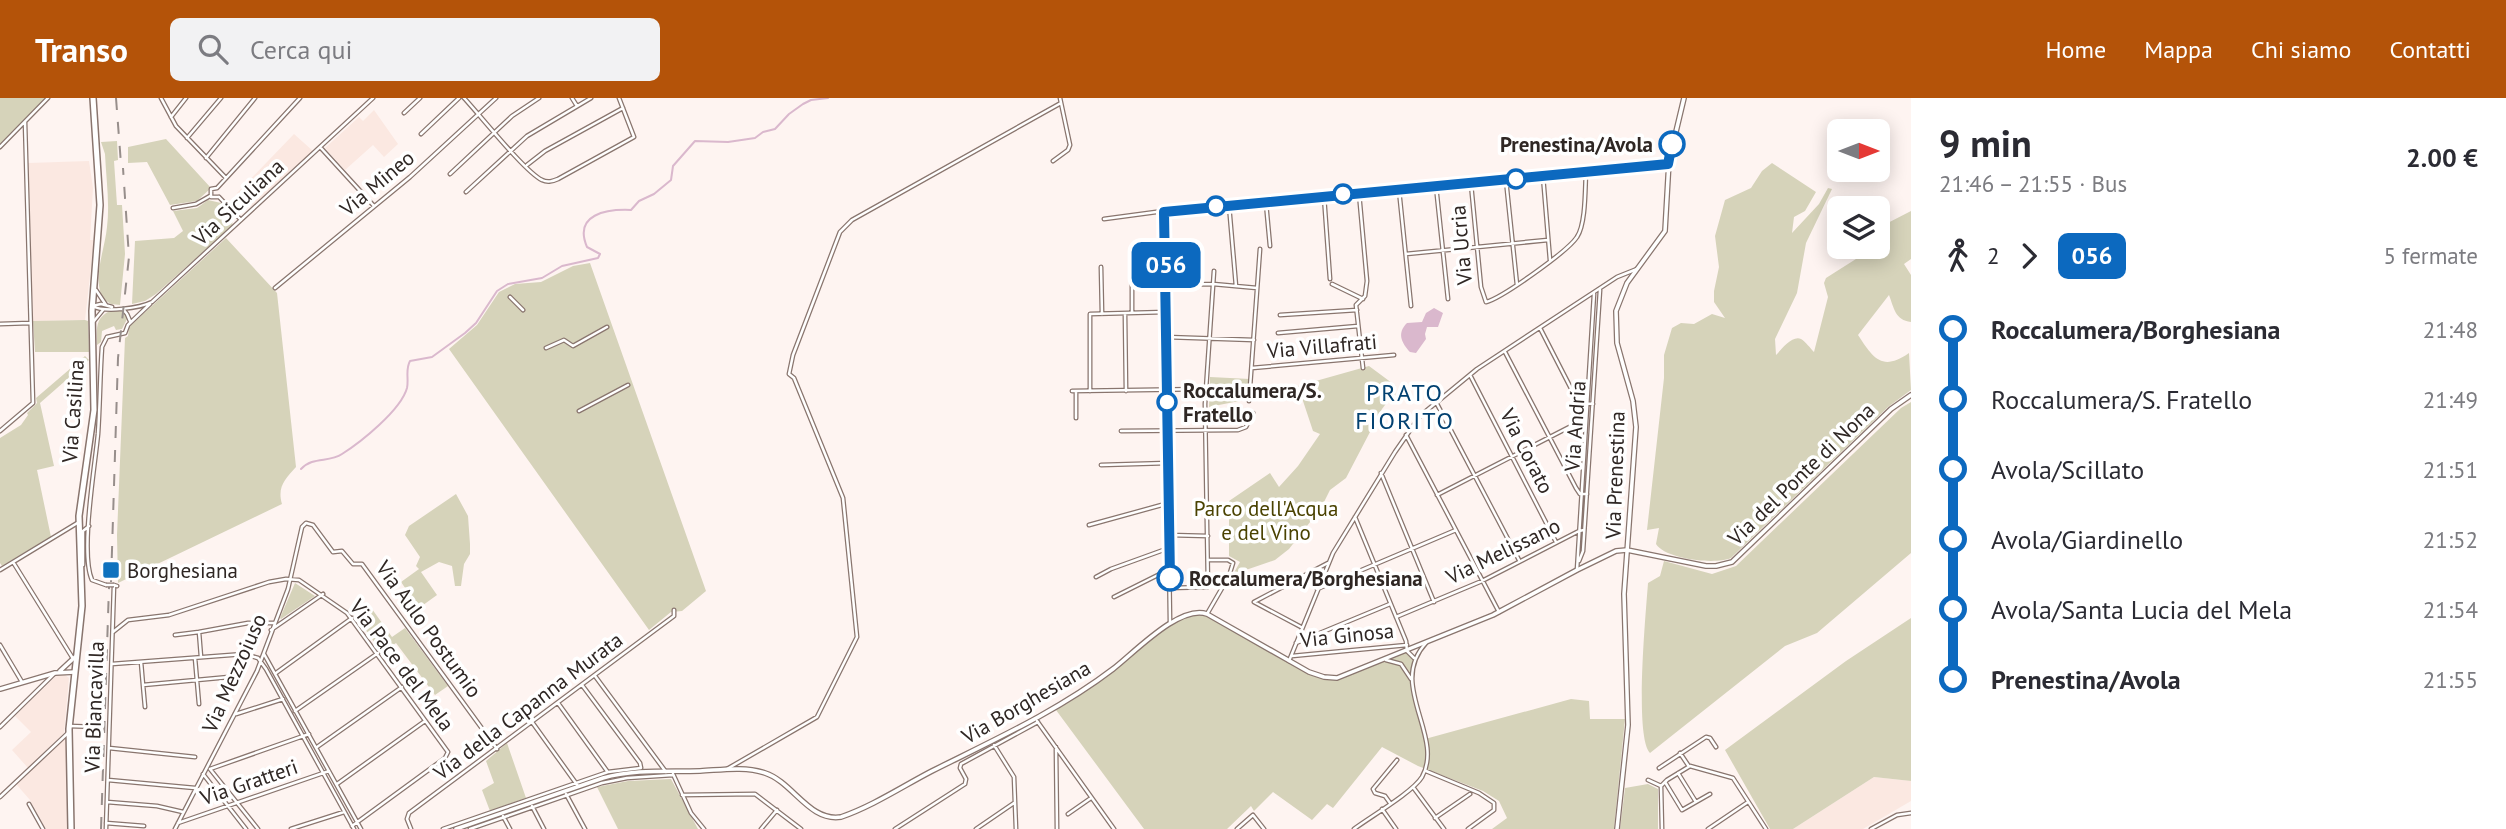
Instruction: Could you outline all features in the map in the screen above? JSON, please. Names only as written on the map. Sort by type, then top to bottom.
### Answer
[{"type":"main road","name":"Via Casilina","points":[[72,828],[69,729],[82,612],[79,522],[94,411],[92,306],[100,195],[93,98]]},
{"type":"street","points":[[0,147],[48,98]]},
{"type":"street","points":[[161,98],[170,118],[226,178]]},
{"type":"street","points":[[170,118],[186,98]]},
{"type":"street","points":[[187,138],[221,98]]},
{"type":"street","points":[[205,158],[255,98]]},
{"type":"street","points":[[210,196],[211,189],[217,188],[300,98]]},
{"type":"street","name":"Via Siculiana","points":[[103,309],[139,307],[152,302],[373,98]]},
{"type":"street","points":[[404,113],[420,98]]},
{"type":"street","points":[[421,134],[459,98]]},
{"type":"street","points":[[464,98],[543,181],[554,181],[634,137],[619,98]]},
{"type":"street","name":"Via Mineo","points":[[275,288],[375,206],[496,98]]},
{"type":"street","points":[[450,174],[514,114],[539,98]]},
{"type":"street","points":[[572,98],[578,106]]},
{"type":"street","points":[[466,192],[527,136],[592,98]]},
{"type":"street","name":"Via Prenestina","points":[[1616,829],[1628,725],[1624,607],[1636,424],[1633,401],[1617,343],[1615,316],[1622,293],[1637,269],[1661,240],[1665,228],[1668,164],[1684,98]]},
{"type":"street","points":[[726,770],[817,717],[857,638],[844,500],[794,378],[789,374],[793,355],[840,232],[852,220],[1061,100],[1070,145],[1068,150],[1054,161]]},
{"type":"street","points":[[526,166],[545,151],[623,108]]},
{"type":"street","points":[[0,431],[33,402],[25,122]]},
{"type":"street","points":[[320,147],[375,206]]},
{"type":"street","points":[[1104,219],[1668,164]]},
{"type":"street","points":[[1517,286],[1579,233],[1586,172]]},
{"type":"street","points":[[1543,176],[1550,260]]},
{"type":"street","points":[[1506,180],[1517,286]]},
{"type":"street","name":"Via Ucria","points":[[1471,184],[1480,287],[1486,302],[1505,295],[1517,286]]},
{"type":"street","points":[[1436,186],[1448,299]]},
{"type":"street","points":[[217,188],[219,197],[240,220]]},
{"type":"street","points":[[1399,190],[1411,306]]},
{"type":"street","points":[[1359,193],[1367,281],[1366,293],[1356,305],[1363,368]]},
{"type":"street","points":[[173,208],[196,204],[210,196],[219,197]]},
{"type":"street","points":[[1324,196],[1331,282],[1363,299]]},
{"type":"street","points":[[1266,203],[1270,246]]},
{"type":"street","points":[[1230,205],[1236,286]]},
{"type":"street","points":[[1164,212],[1170,624]]},
{"type":"street","points":[[1406,254],[1548,240]]},
{"type":"street","points":[[1250,401],[1260,249]]},
{"type":"street","points":[[1101,267],[1101,314]]},
{"type":"street","points":[[1290,659],[1328,563],[1381,473],[1422,414],[1470,375],[1619,276],[1637,269]]},
{"type":"street","points":[[1170,587],[1209,587],[1206,389],[1214,271]]},
{"type":"street","points":[[1132,274],[1132,313]]},
{"type":"street","points":[[94,277],[97,295],[115,308]]},
{"type":"street","points":[[1166,285],[1213,284],[1257,288]]},
{"type":"street","name":"Via Andria","points":[[1577,564],[1582,554],[1600,289]]},
{"type":"street","name":"Via Andria","points":[[1577,570],[1594,294]]},
{"type":"street","points":[[510,297],[523,310]]},
{"type":"street","points":[[120,308],[127,313],[130,322],[152,302]]},
{"type":"street","points":[[92,306],[106,304]]},
{"type":"street","points":[[92,306],[103,309],[92,327]]},
{"type":"street","points":[[135,318],[139,307]]},
{"type":"street","points":[[1280,315],[1357,310]]},
{"type":"street","points":[[1090,391],[1090,314],[1166,312]]},
{"type":"street","points":[[1125,313],[1126,391]]},
{"type":"street","name":"Via Biancavilla","points":[[106,829],[116,586],[94,582],[90,576],[89,526],[102,345],[107,337],[124,334],[130,322]]},
{"type":"street","points":[[0,324],[30,323]]},
{"type":"street","points":[[1278,333],[1358,326]]},
{"type":"street","points":[[546,348],[564,340],[573,346],[607,327]]},
{"type":"street","points":[[1540,328],[1578,402],[1592,404]]},
{"type":"street","points":[[1166,337],[1254,340]]},
{"type":"street","points":[[1505,352],[1580,494],[1587,494]]},
{"type":"street","name":"Via Villafrati","points":[[1252,368],[1394,355]]},
{"type":"street","name":"Via Corato","points":[[1470,375],[1556,542]]},
{"type":"street","points":[[579,411],[628,385]]},
{"type":"street","points":[[1076,418],[1074,391],[1206,389]]},
{"type":"street","name":"Via del Ponte di Nona","points":[[1627,550],[1706,566],[1732,562],[1891,409],[1911,395]]},
{"type":"street","points":[[1436,402],[1519,562]]},
{"type":"street","points":[[1121,431],[1238,430],[1246,426],[1253,413]]},
{"type":"street","points":[[1437,495],[1585,419]]},
{"type":"street","points":[[1406,435],[1499,612]]},
{"type":"street","points":[[1101,465],[1168,463]]},
{"type":"street","points":[[1381,473],[1434,602]]},
{"type":"street","points":[[1089,525],[1169,503]]},
{"type":"street","points":[[1355,517],[1407,648],[1415,659]]},
{"type":"street","points":[[1,568],[79,522]]},
{"type":"street","name":"Via Mezzoiuso","points":[[175,829],[203,774],[209,768],[261,661],[291,579],[304,524],[313,525],[332,552],[342,551],[353,564],[360,563]]},
{"type":"street","points":[[81,580],[83,531],[89,526]]},
{"type":"street","points":[[1317,589],[1456,530]]},
{"type":"street","name":"Via Melissano","points":[[1396,617],[1482,581],[1584,530]]},
{"type":"street","points":[[1169,535],[1208,536]]},
{"type":"street","points":[[1096,577],[1169,548]]},
{"type":"street","points":[[1208,560],[1228,560],[1233,563],[1229,576],[1207,614],[1314,674],[1331,678],[1348,675],[1400,654],[1407,648],[1426,643],[1499,612],[1616,551],[1627,550]]},
{"type":"street","points":[[0,727],[75,657],[13,562]]},
{"type":"street","name":"Via Aulo Postumio","points":[[360,563],[497,749]]},
{"type":"street","points":[[1302,628],[1254,602],[1328,563]]},
{"type":"street","points":[[1114,597],[1170,569]]},
{"type":"street","points":[[113,632],[129,619],[169,615],[269,582],[291,579]]},
{"type":"street","name":"Via Pace del Mela","points":[[291,579],[302,581],[323,594],[352,618],[448,754],[358,823]]},
{"type":"street","points":[[271,630],[323,594]]},
{"type":"street","points":[[1296,643],[1390,604]]},
{"type":"street","name":"Via della Capanna Murata","points":[[411,829],[407,819],[409,813],[674,616],[674,610]]},
{"type":"street","name":"Via Borghesiana","points":[[457,829],[621,774],[726,770],[750,770],[769,774],[817,813],[826,817],[839,817],[1036,720],[1089,687],[1170,624],[1193,612],[1207,614]]},
{"type":"street","points":[[276,673],[352,618]]},
{"type":"street","points":[[175,635],[251,623],[274,623]]},
{"type":"street","points":[[199,632],[201,657]]},
{"type":"street","points":[[1354,829],[1413,787],[1425,771],[1427,750],[1412,682],[1415,659],[1426,643]]},
{"type":"street","points":[[0,645],[22,682]]},
{"type":"street","name":"Via Ginosa","points":[[1290,659],[1407,648]]},
{"type":"street","points":[[264,653],[361,829]]},
{"type":"street","points":[[295,711],[378,653]]},
{"type":"street","points":[[112,664],[246,654],[255,656],[261,661],[283,699],[353,828],[358,823]]},
{"type":"street","points":[[1400,654],[1400,664],[1412,682]]},
{"type":"street","points":[[195,658],[199,704]]},
{"type":"street","points":[[1386,660],[1400,664]]},
{"type":"street","points":[[141,662],[145,707]]},
{"type":"street","points":[[65,668],[75,670]]},
{"type":"street","points":[[0,689],[75,670]]},
{"type":"street","points":[[595,676],[670,773],[693,816],[704,829]]},
{"type":"street","points":[[143,685],[229,677]]},
{"type":"street","name":"Via Borghesiana","points":[[443,829],[577,785],[608,772],[641,767],[582,685]]},
{"type":"street","points":[[317,747],[402,687]]},
{"type":"street","points":[[235,714],[283,699]]},
{"type":"street","points":[[558,703],[608,772]]},
{"type":"street","points":[[337,784],[426,720]]},
{"type":"street","points":[[895,829],[965,784],[966,779],[960,765],[1036,720],[1114,829]]},
{"type":"street","points":[[532,722],[577,785]]},
{"type":"street","points":[[0,797],[69,729],[100,727]]},
{"type":"street","points":[[258,829],[209,768],[309,734]]},
{"type":"street","points":[[1659,768],[1706,737],[1710,738],[1716,747]]},
{"type":"street","points":[[994,745],[1014,775],[1016,829]]},
{"type":"street","points":[[1056,747],[1057,829]]},
{"type":"street","points":[[108,748],[195,757]]},
{"type":"street","points":[[1680,753],[1689,767]]},
{"type":"street","points":[[1390,803],[1373,789],[1397,760]]},
{"type":"street","points":[[1662,829],[1661,786],[1689,767],[1732,777],[1766,829]]},
{"type":"street","name":"Via Gratteri","points":[[178,823],[330,771]]},
{"type":"street","points":[[1425,771],[1481,793],[1494,803],[1494,810],[1468,829]]},
{"type":"street","name":"Via Borghesiana","points":[[566,793],[577,785],[670,773]]},
{"type":"street","points":[[1678,773],[1696,802]]},
{"type":"street","points":[[203,774],[246,829]]},
{"type":"street","points":[[108,780],[196,788]]},
{"type":"street","points":[[1647,780],[1661,786]]},
{"type":"street","points":[[1665,782],[1682,810],[1710,794]]},
{"type":"street","points":[[1413,787],[1444,829]]},
{"type":"street","points":[[566,793],[585,829]]},
{"type":"street","points":[[682,795],[751,794],[763,798],[801,829]]},
{"type":"street","points":[[1435,818],[1470,794]]},
{"type":"street","points":[[1068,814],[1092,797]]},
{"type":"street","points":[[107,802],[157,806],[184,813]]},
{"type":"street","points":[[976,829],[1015,802]]},
{"type":"street","points":[[1708,829],[1748,802]]},
{"type":"street","points":[[29,804],[43,829]]},
{"type":"street","points":[[531,805],[544,829]]},
{"type":"street","points":[[1382,809],[1396,829]]},
{"type":"street","points":[[761,829],[777,810]]},
{"type":"street","points":[[291,829],[344,812]]},
{"type":"street","points":[[1871,829],[1897,815],[1911,813]]},
{"type":"street","points":[[502,815],[510,829]]},
{"type":"street","name":"Via Borghesiana","points":[[470,829],[502,815]]},
{"type":"street","points":[[1237,829],[1253,815],[1264,829]]},
{"type":"street","points":[[106,823],[144,826]]},
{"type":"shaded area","points":[[374,110],[398,144],[384,157],[373,145],[345,170],[325,148],[359,117],[363,121]]},
{"type":"shaded area","points":[[294,134],[313,151],[251,207],[237,193]]},
{"type":"shaded area","points":[[89,161],[93,188],[90,240],[94,240],[85,320],[33,321],[28,163]]},
{"type":"shaded area","points":[[1434,308],[1443,313],[1438,327],[1427,327],[1426,339],[1416,353],[1410,352],[1401,338],[1402,330],[1407,323],[1422,322],[1426,313]]},
{"type":"shaded area","points":[[64,674],[69,678],[64,733],[28,768],[12,750],[31,732],[15,716],[56,676]]},
{"type":"shaded area","points":[[66,737],[68,829],[46,829],[30,800],[16,784]]},
{"type":"shaded area","points":[[1874,777],[1911,781],[1911,801],[1863,829],[1793,829]]},
{"type":"green space","points":[[0,98],[46,98],[0,146]]},
{"type":"green space","points":[[166,139],[211,188],[197,201],[170,205],[147,162],[128,163],[128,147]]},
{"type":"green space","points":[[117,141],[118,160],[114,161],[117,205],[122,205],[125,254],[120,305],[103,299],[99,282],[108,209],[105,154],[101,142]]},
{"type":"green space","points":[[1772,163],[1816,192],[1805,211],[1794,217],[1792,233],[1819,204],[1828,188],[1832,189],[1806,243],[1797,293],[1775,339],[1776,355],[1798,338],[1814,352],[1828,297],[1824,283],[1826,278],[1856,259],[1890,259],[1890,222],[1911,211],[1911,259],[1904,264],[1911,275],[1911,322],[1898,316],[1889,295],[1858,335],[1879,360],[1892,361],[1909,353],[1911,390],[1888,407],[1731,558],[1714,561],[1679,557],[1669,554],[1656,544],[1659,528],[1647,530],[1664,378],[1664,355],[1672,328],[1681,323],[1694,324],[1712,314],[1725,318],[1714,302],[1719,267],[1715,236],[1725,200],[1751,188],[1762,171]]},
{"type":"green space","points":[[208,200],[221,203],[233,218],[232,226],[156,294],[145,301],[132,304],[135,241],[174,238],[183,231],[173,211],[197,208]]},
{"type":"green space","points":[[226,238],[277,293],[296,467],[281,488],[282,504],[118,583],[117,535],[125,338],[128,336],[129,327]]},
{"type":"green space","points":[[590,263],[706,591],[682,611],[671,612],[649,630],[449,349],[477,325],[499,292],[515,284],[541,282],[573,266]]},
{"type":"green space","points":[[110,311],[123,311],[128,317],[122,329],[116,330],[114,326],[102,331],[101,342],[97,345],[99,321]]},
{"type":"green space","points":[[33,321],[88,321],[89,352],[35,352]]},
{"type":"green space","points":[[85,356],[89,360],[40,403],[54,466],[37,470],[51,537],[2,566],[0,438],[21,425],[27,413],[37,403],[36,398]]},
{"type":"green space","name":"Parco dell'Acqua e del Vino","points":[[1369,366],[1396,386],[1395,397],[1382,409],[1346,478],[1330,490],[1321,508],[1289,549],[1275,560],[1240,572],[1231,587],[1227,585],[1240,562],[1229,556],[1229,501],[1270,473],[1279,487],[1298,466],[1320,434],[1313,431],[1298,386]]},
{"type":"green space","points":[[1210,377],[1250,379],[1249,399],[1209,407]]},
{"type":"green space","points":[[1911,402],[1911,553],[1817,633],[1785,646],[1650,753],[1645,742],[1642,699],[1645,619],[1648,583],[1660,576],[1664,561],[1712,574],[1736,566],[1901,408]]},
{"type":"green space","points":[[456,494],[468,516],[470,544],[461,586],[455,586],[452,566],[439,562],[421,572],[437,595],[419,608],[401,582],[419,569],[416,566],[420,557],[405,535],[409,526]]},
{"type":"green space","points":[[295,583],[315,596],[281,619],[280,618]]},
{"type":"green space","points":[[372,609],[392,637],[405,628],[448,686],[435,695],[396,643],[382,653],[358,619]]},
{"type":"green space","points":[[1202,612],[1319,676],[1339,677],[1407,651],[1414,660],[1412,682],[1425,739],[1571,699],[1589,701],[1590,719],[1625,719],[1614,829],[1492,829],[1507,818],[1499,801],[1483,791],[1418,766],[1382,747],[1333,808],[1327,804],[1312,820],[1273,792],[1254,811],[1251,806],[1227,829],[1144,829],[1056,710],[1079,696],[1171,623],[1184,616]]},
{"type":"green space","points":[[1911,618],[1911,781],[1874,777],[1793,829],[1770,829],[1725,750],[1846,661]]},
{"type":"green space","points":[[507,743],[526,798],[490,811],[482,790],[494,783],[486,761]]},
{"type":"green space","points":[[671,779],[698,829],[618,829],[597,787],[628,781]]},
{"type":"green space","points":[[1648,784],[1658,789],[1658,829],[1620,829],[1625,788]]},
{"type":"waterway","points":[[301,469],[311,462],[337,457],[379,425],[403,397],[407,388],[410,361],[432,357],[465,333],[476,323],[497,291],[508,284],[542,278],[562,266],[598,258],[600,254],[587,247],[584,236],[588,221],[603,213],[631,210],[639,201],[654,194],[671,180],[673,166],[695,141],[728,142],[755,138],[763,132],[775,129],[803,104],[828,98]]},
{"type":"railway","points":[[116,98],[121,164]]},
{"type":"railway","points":[[111,582],[118,358],[129,257],[123,168]]},
{"type":"railway","points":[[101,829],[109,587]]},
{"type":"bus line","name":"056","points":[[1170,578],[1164,212],[1668,164],[1672,144]]},
{"type":"place","name":"Prenestina/Avola","points":[[1672,144]]},
{"type":"place","name":"Roccalumera/S. Fratello","points":[[1167,402]]},
{"type":"place","name":"Borghesiana","points":[[111,570]]},
{"type":"place","name":"Roccalumera/Borghesiana","points":[[1170,578]]},
{"type":"district","name":"PRATO FIORITO","points":[[1405,406]]}]
